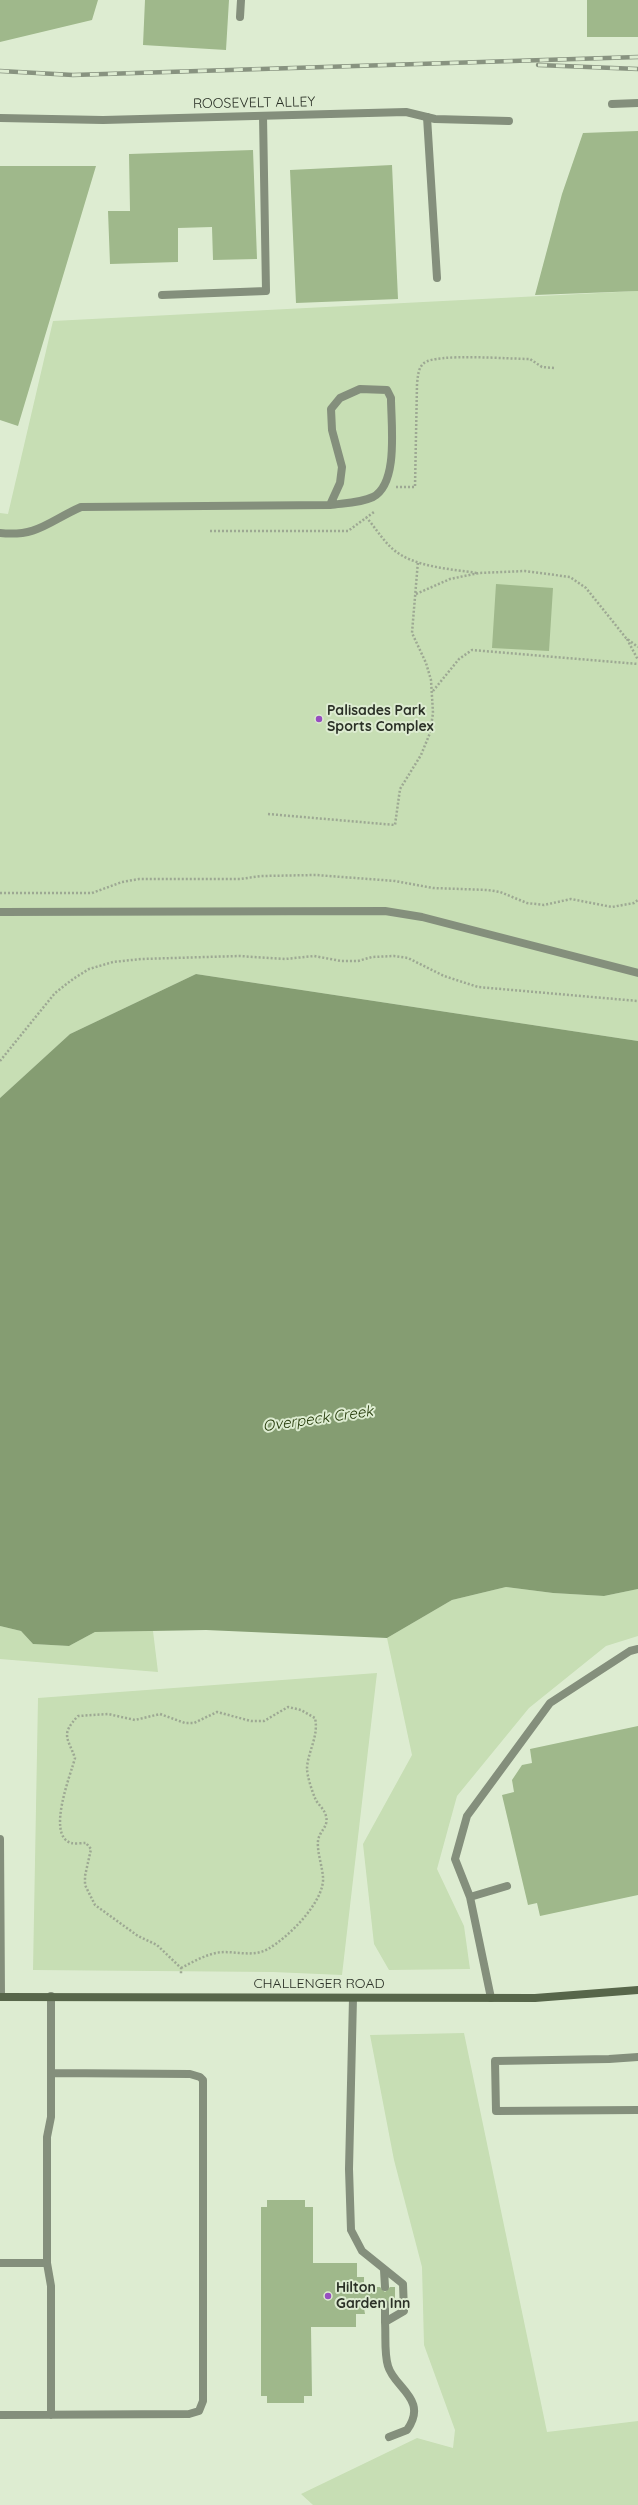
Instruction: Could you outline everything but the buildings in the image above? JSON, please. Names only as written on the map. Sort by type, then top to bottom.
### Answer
[{"type":"main road","name":"CHALLENGER ROAD","points":[[0,1996],[491,1998],[562,1997],[638,1990]]},
{"type":"street","points":[[240,17],[241,0]]},
{"type":"street","points":[[612,104],[638,103]]},
{"type":"street","name":"ROOSEVELT ALLEY","points":[[0,118],[103,120],[406,112],[427,117],[509,121]]},
{"type":"street","points":[[162,294],[266,291],[263,116]]},
{"type":"street","points":[[427,117],[437,278]]},
{"type":"street","points":[[0,533],[18,535],[41,530],[60,516],[81,507],[330,505],[372,497],[382,490],[388,481],[391,398],[387,390],[360,389],[340,398],[330,409],[332,430],[342,468],[340,483],[330,505]]},
{"type":"street","points":[[0,912],[385,911],[422,917],[638,973]]},
{"type":"street","points":[[491,1998],[470,1897],[455,1859],[467,1816],[550,1703],[630,1651],[638,1649]]},
{"type":"street","points":[[0,1839],[0,1996]]},
{"type":"street","points":[[470,1897],[506,1886]]},
{"type":"street","points":[[51,1996],[51,2117],[47,2137],[47,2263],[51,2286],[51,2414]]},
{"type":"street","points":[[352,1998],[349,2216],[356,2242],[362,2251],[403,2284],[404,2311],[385,2322]]},
{"type":"street","points":[[638,2057],[609,2060],[495,2060],[496,2111],[638,2110]]},
{"type":"street","points":[[0,2415],[189,2414],[201,2409],[203,2401],[204,2084],[200,2077],[190,2074],[51,2074]]},
{"type":"street","points":[[0,2263],[47,2263]]},
{"type":"street","points":[[384,2270],[385,2287]]},
{"type":"street","points":[[385,2304],[388,2367],[409,2395],[413,2411],[411,2424],[406,2430],[389,2437]]},
{"type":"path","points":[[366,517],[394,550],[418,562],[479,573]]},
{"type":"path","points":[[268,814],[395,825],[400,789],[421,755],[430,733],[433,691],[426,663],[412,633],[418,562]]},
{"type":"path","points":[[416,594],[450,579],[479,573],[525,571],[570,577],[586,588],[626,638],[638,660]]},
{"type":"path","points":[[626,638],[638,647]]},
{"type":"path","points":[[433,691],[459,659],[472,650],[638,664]]},
{"type":"path","points":[[0,893],[92,893],[122,882],[139,879],[240,879],[261,876],[316,875],[396,881],[433,888],[488,890],[500,892],[527,903],[544,905],[571,899],[612,907],[634,903],[638,900]]},
{"type":"path","points":[[0,1061],[55,993],[73,979],[89,969],[113,962],[141,959],[239,956],[284,959],[314,956],[358,961],[372,957],[394,956],[408,958],[444,976],[478,987],[638,1001]]},
{"type":"path","points":[[181,1968],[212,1953],[249,1954],[268,1949],[295,1930],[313,1902],[320,1896],[323,1878],[318,1842],[319,1834],[325,1828],[326,1818],[324,1811],[315,1799],[307,1770],[317,1725],[315,1718],[301,1710],[288,1707],[264,1721],[251,1721],[217,1712],[189,1723],[174,1720],[160,1714],[135,1720],[108,1714],[78,1716],[67,1731],[67,1741],[75,1758],[66,1782],[60,1827],[63,1837],[71,1843],[86,1843],[91,1850],[85,1876],[89,1896],[95,1905],[138,1936],[157,1945],[181,1968],[181,1974]]},
{"type":"shaded area","name":"Palisades Park Sports Complex","points":[[638,291],[638,1041],[196,974],[70,1034],[0,1098],[0,513],[8,514],[53,321]]},
{"type":"shaded area","points":[[506,1587],[553,1593],[604,1596],[638,1589],[638,1636],[606,1646],[529,1708],[457,1796],[437,1869],[464,1926],[470,1969],[389,1970],[374,1944],[363,1844],[412,1755],[387,1638],[452,1600]]},
{"type":"shaded area","points":[[0,1626],[21,1631],[33,1644],[69,1646],[95,1632],[153,1631],[158,1672],[0,1659]]},
{"type":"shaded area","points":[[377,1673],[342,1975],[273,1972],[33,1970],[38,1698]]},
{"type":"shaded area","points":[[464,2033],[547,2432],[638,2421],[638,2505],[313,2505],[301,2494],[417,2438],[453,2448],[455,2430],[424,2345],[422,2267],[394,2160],[370,2035]]},
{"type":"water","name":"Overpeck Creek","points":[[196,974],[638,1041],[638,1589],[604,1596],[553,1593],[506,1587],[452,1600],[387,1638],[206,1630],[95,1632],[69,1646],[33,1644],[21,1631],[0,1626],[0,1098],[70,1034]]},
{"type":"railway","points":[[0,71],[73,75],[638,57]]},
{"type":"railway","points":[[538,65],[638,69]]},
{"type":"place","name":"Palisades Park Sports Complex","points":[[319,719]]},
{"type":"place","name":"Hilton Garden Inn","points":[[328,2296]]}]
